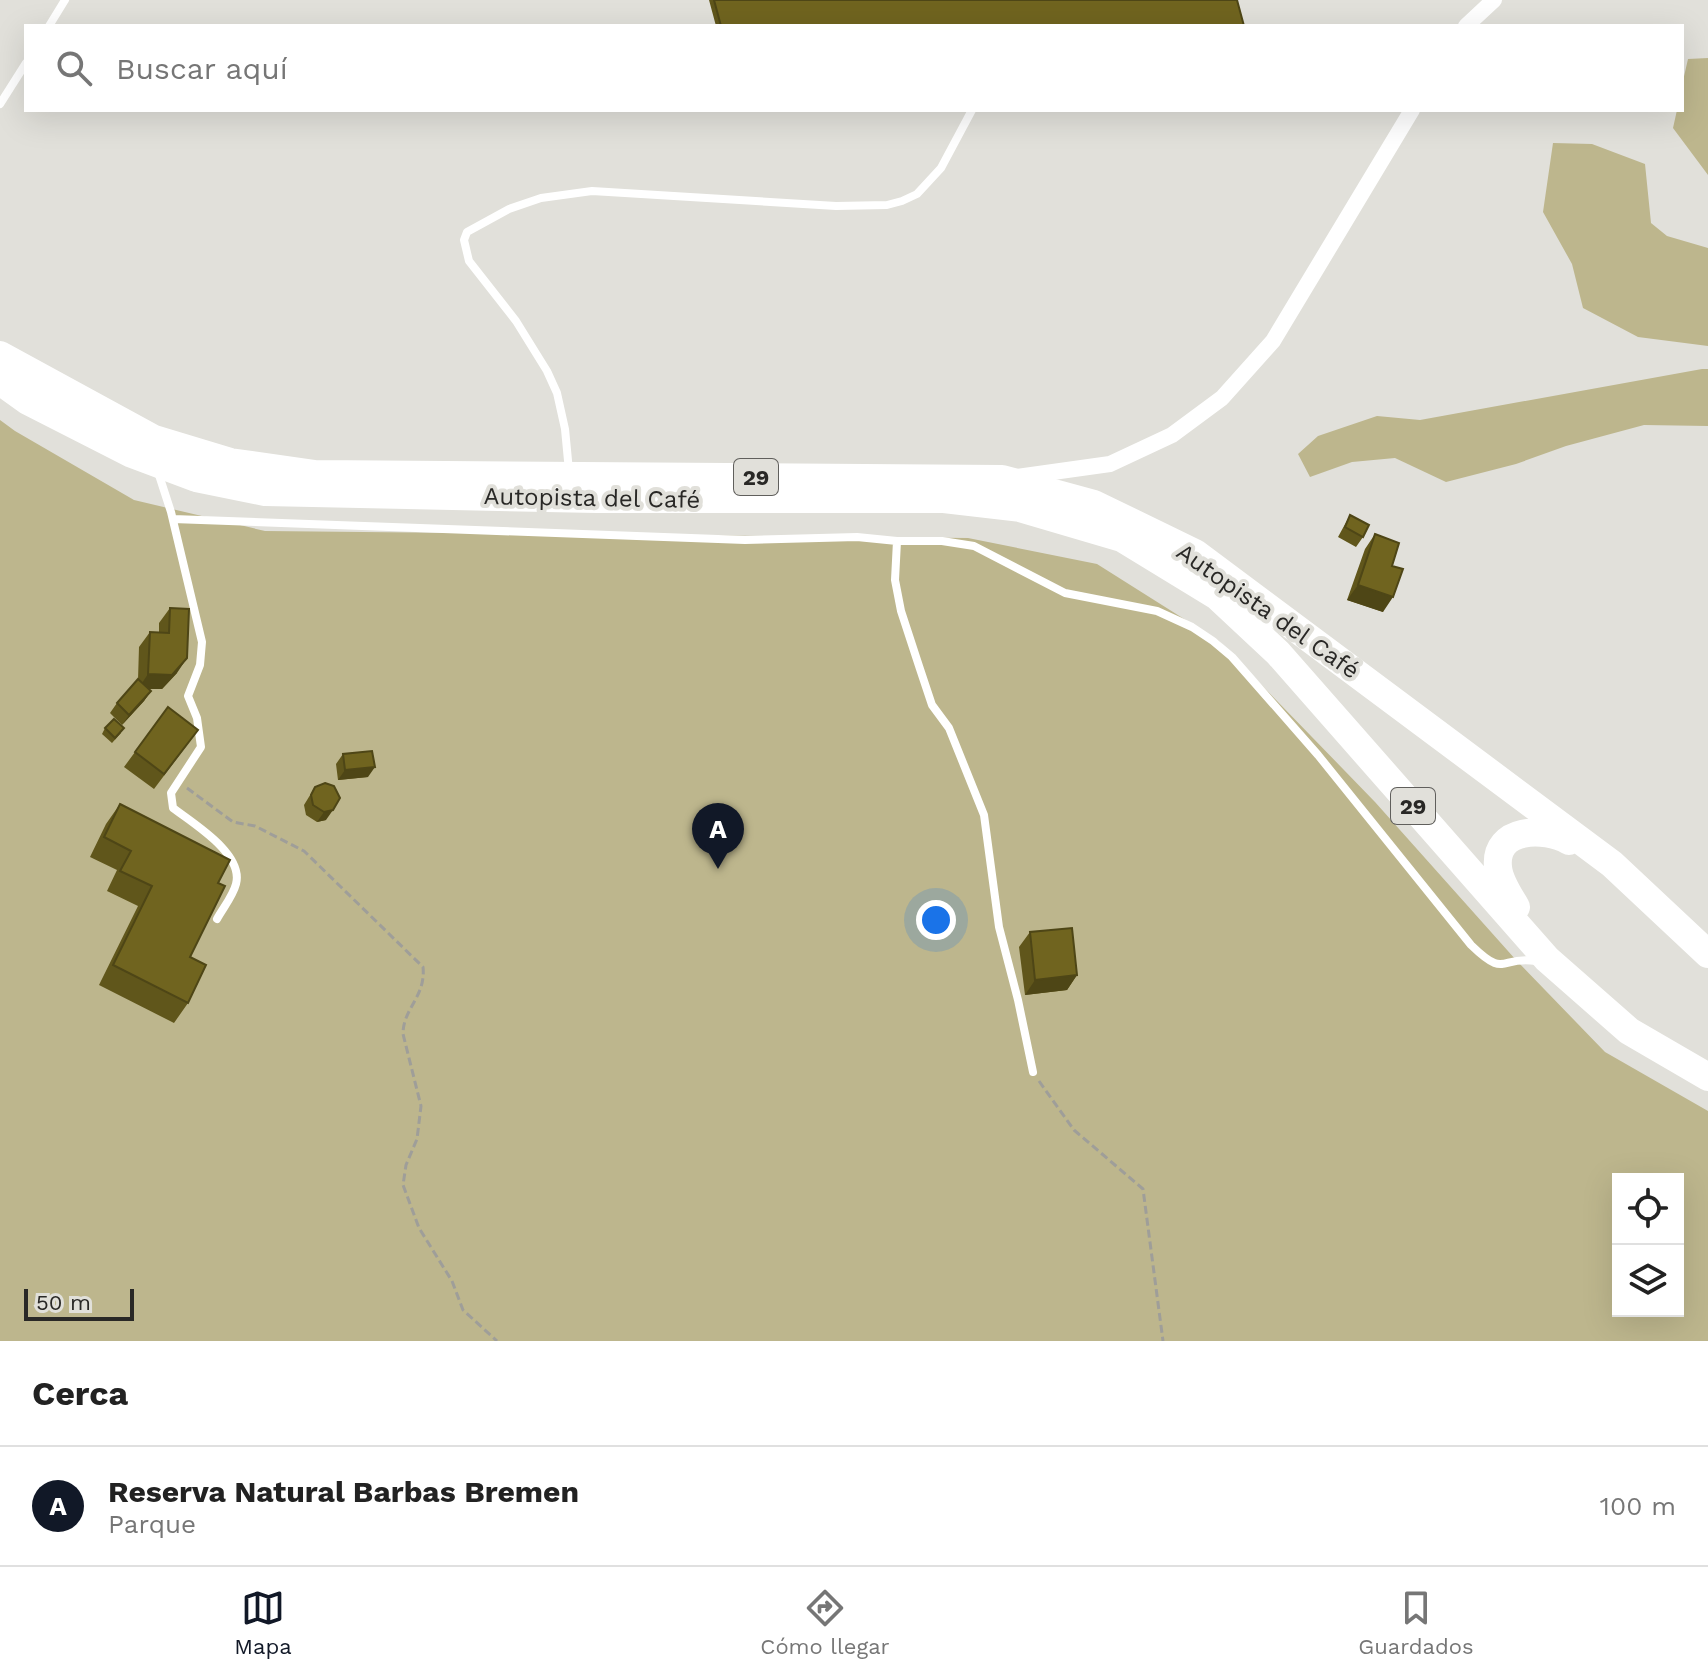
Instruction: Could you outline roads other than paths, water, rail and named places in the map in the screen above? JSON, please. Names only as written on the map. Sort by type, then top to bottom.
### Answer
[{"type":"highway","name":"Autopista del Café","points":[[0,355],[154,439],[230,462],[315,474],[1002,479],[1094,504],[1195,553],[1612,864],[1708,954]]},
{"type":"highway","name":"Autopista del Café","points":[[0,381],[28,401],[132,454],[196,478],[265,492],[597,499],[944,499],[1020,508],[1122,538],[1217,596],[1278,653],[1554,965],[1629,1031],[1708,1077]]},
{"type":"highway","points":[[1554,965],[1503,883],[1498,865],[1501,850],[1522,833],[1545,831],[1612,864]]},
{"type":"highway","points":[[1629,1031],[1675,1052],[1708,1058]]},
{"type":"street","points":[[1468,24],[1494,0]]},
{"type":"street","points":[[1002,479],[1110,464],[1172,435],[1222,398],[1273,341],[1411,112]]},
{"type":"lane","points":[[50,24],[65,0]]},
{"type":"lane","points":[[0,104],[24,66]]},
{"type":"lane","points":[[570,476],[564,421],[557,393],[516,321],[469,261],[464,240],[467,232],[509,209],[541,198],[592,191],[836,206],[887,205],[917,194],[941,168],[971,112]]},
{"type":"lane","points":[[155,463],[173,519],[202,642],[200,665],[188,696],[197,718],[201,747],[171,793],[173,808],[221,845],[235,866],[236,884],[217,919]]},
{"type":"lane","points":[[173,519],[745,540],[857,537],[942,541],[974,546],[1065,593],[1157,611],[1192,627],[1213,641],[1232,657],[1318,755],[1484,958],[1496,965],[1506,966],[1518,959],[1554,965]]},
{"type":"lane","points":[[897,541],[895,580],[901,611],[932,705],[949,728],[984,815],[999,927],[1033,1072]]},
{"type":"place","name":"Reserva Natural Barbas Bremen","points":[[718,869]]}]
